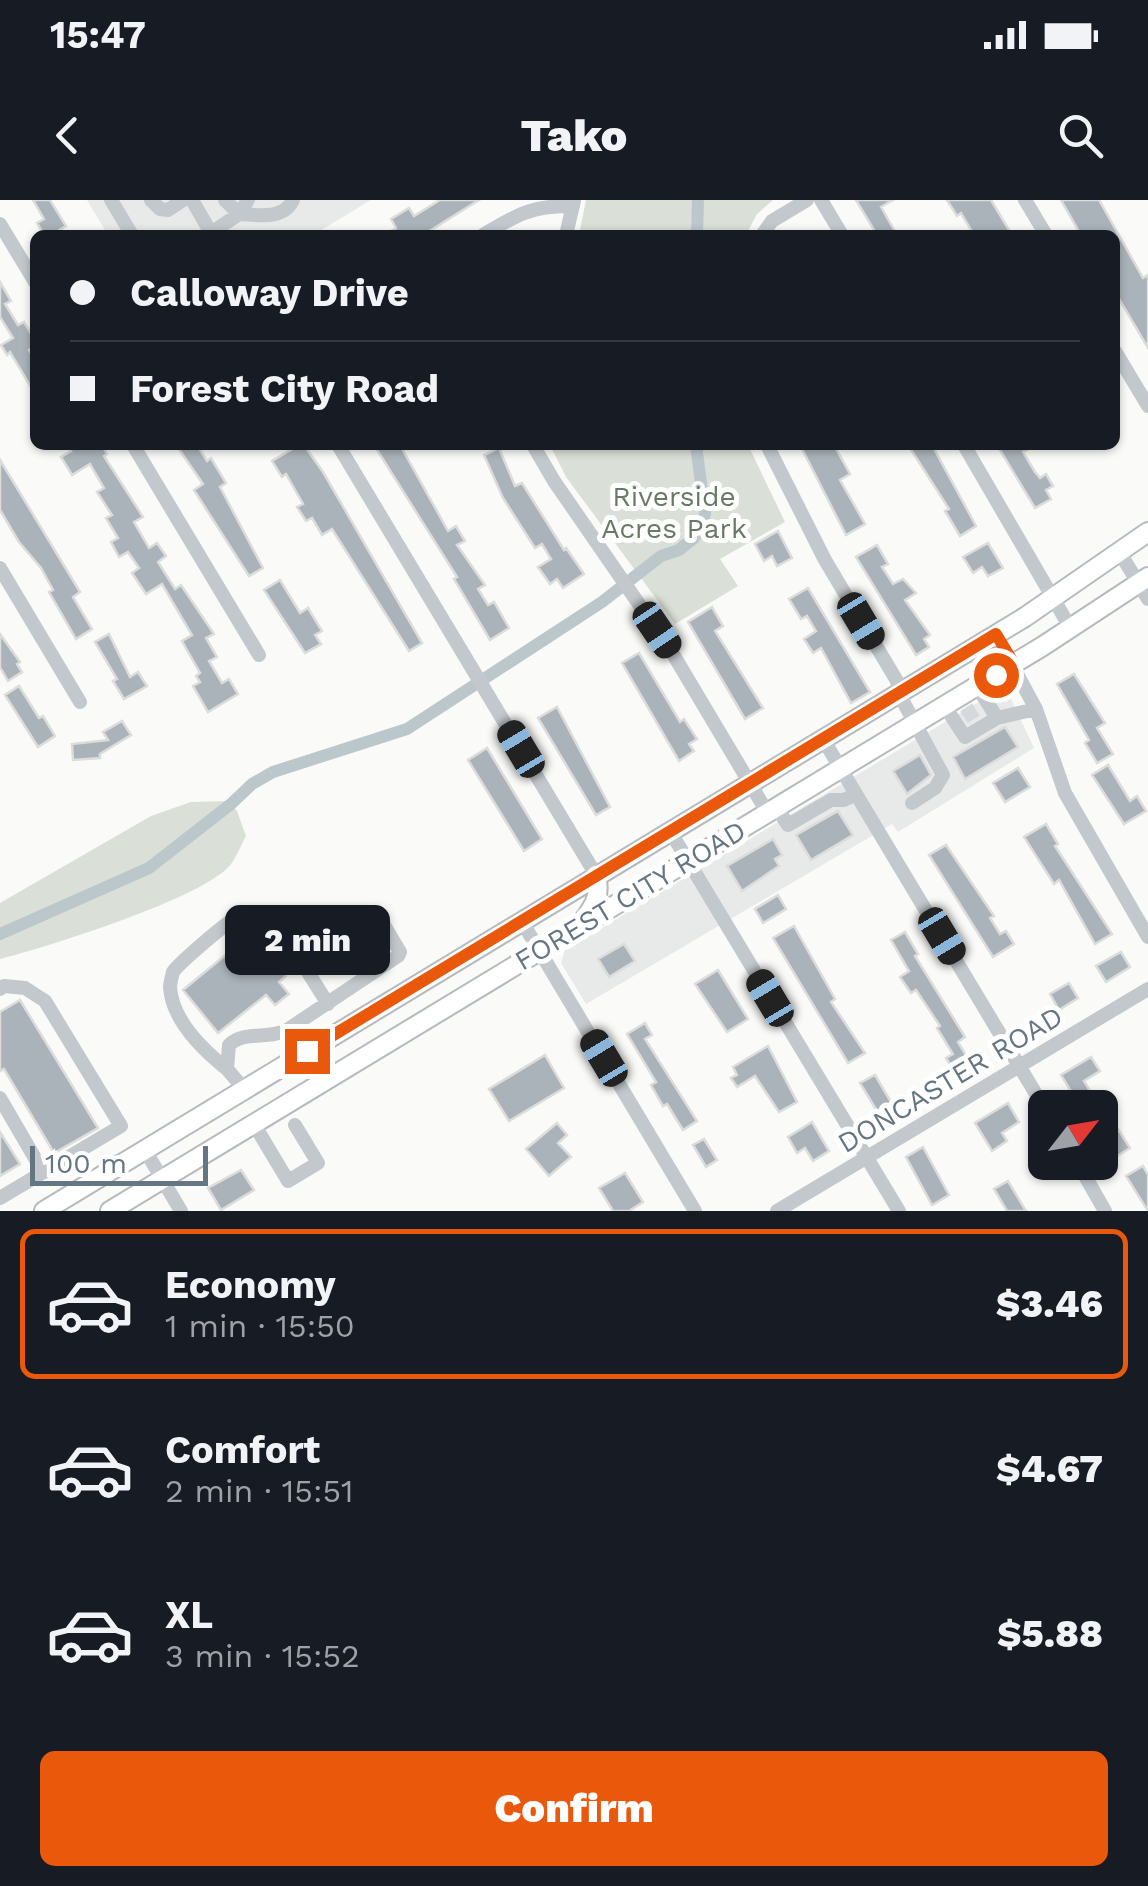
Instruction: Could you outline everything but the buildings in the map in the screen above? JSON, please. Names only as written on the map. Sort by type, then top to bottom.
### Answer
[{"type":"main road","name":"FOREST CITY ROAD","points":[[44,1211],[899,694],[1054,598],[1148,532]]},
{"type":"main road","name":"FOREST CITY ROAD","points":[[110,1211],[913,723],[1145,587]]},
{"type":"main road","points":[[580,925],[596,904],[600,888],[596,875]]},
{"type":"street","points":[[111,200],[129,230]]},
{"type":"street","points":[[152,200],[160,209],[168,210],[183,200]]},
{"type":"street","points":[[192,200],[208,230]]},
{"type":"street","points":[[226,200],[239,214],[274,215],[284,212],[293,200]]},
{"type":"street","points":[[216,230],[239,214],[248,200]]},
{"type":"street","points":[[766,230],[772,221],[806,200]]},
{"type":"street","points":[[821,200],[839,230]]},
{"type":"street","points":[[1025,200],[1043,230]]},
{"type":"street","points":[[492,230],[525,211],[573,203],[567,230]]},
{"type":"street","points":[[0,224],[30,274]]},
{"type":"street","points":[[1120,359],[1148,406]]},
{"type":"street","points":[[135,450],[260,655]]},
{"type":"street","points":[[341,450],[596,875]]},
{"type":"street","points":[[536,450],[670,650],[750,783],[772,810],[788,826],[821,805],[856,794]]},
{"type":"street","points":[[770,450],[825,560],[897,681],[913,723],[943,776],[936,788],[912,803]]},
{"type":"street","points":[[967,450],[1071,629]]},
{"type":"street","points":[[1120,553],[1145,587]]},
{"type":"street","points":[[0,568],[80,702]]},
{"type":"street","points":[[996,634],[1036,709],[1065,793],[1148,937]]},
{"type":"street","points":[[978,686],[998,718]]},
{"type":"street","points":[[944,705],[960,720],[965,737],[998,718],[1036,709]]},
{"type":"street","points":[[823,739],[1034,1090]]},
{"type":"street","points":[[810,787],[821,805]]},
{"type":"street","points":[[670,831],[898,1211]]},
{"type":"street","points":[[244,1090],[227,1068],[205,1051],[175,1006],[169,985],[173,972],[238,916],[251,914],[270,918],[278,925],[328,1004]]},
{"type":"street","points":[[522,920],[694,1211]]},
{"type":"street","points":[[227,1068],[229,1045],[236,1039],[276,1036],[400,952],[384,925],[306,969]]},
{"type":"street","points":[[0,989],[24,988],[46,1001],[120,1126],[0,1198]]},
{"type":"street","name":"DONCASTER ROAD","points":[[777,1211],[1148,989]]},
{"type":"street","points":[[0,1098],[43,1172]]},
{"type":"street","points":[[254,1124],[288,1181],[318,1163],[295,1125]]},
{"type":"street","points":[[145,1150],[181,1211]]},
{"type":"street","points":[[1087,1180],[1105,1211]]},
{"type":"shaded area","points":[[87,200],[371,200],[321,230],[105,230]]},
{"type":"shaded area","points":[[1005,686],[1034,748],[898,832],[892,824],[586,1004],[561,963],[565,950]]},
{"type":"green space","points":[[586,200],[773,200],[757,214],[749,230],[580,230]]},
{"type":"green space","name":"Riverside Acres Park","points":[[552,450],[750,450],[785,522],[720,559],[738,586],[675,624],[566,477]]},
{"type":"green space","points":[[228,801],[237,811],[246,836],[231,864],[216,877],[123,920],[0,959],[0,903],[151,816],[191,802]]},
{"type":"waterway","points":[[697,230],[698,200]]},
{"type":"waterway","points":[[0,934],[149,868],[252,784],[273,772],[407,729],[602,602],[661,556],[679,550],[702,527],[705,513],[697,450]]},
{"type":"tunnel","points":[[964,717],[983,705]]},
{"type":"route","points":[[307,1051],[996,634],[1014,664],[996,675]]}]
